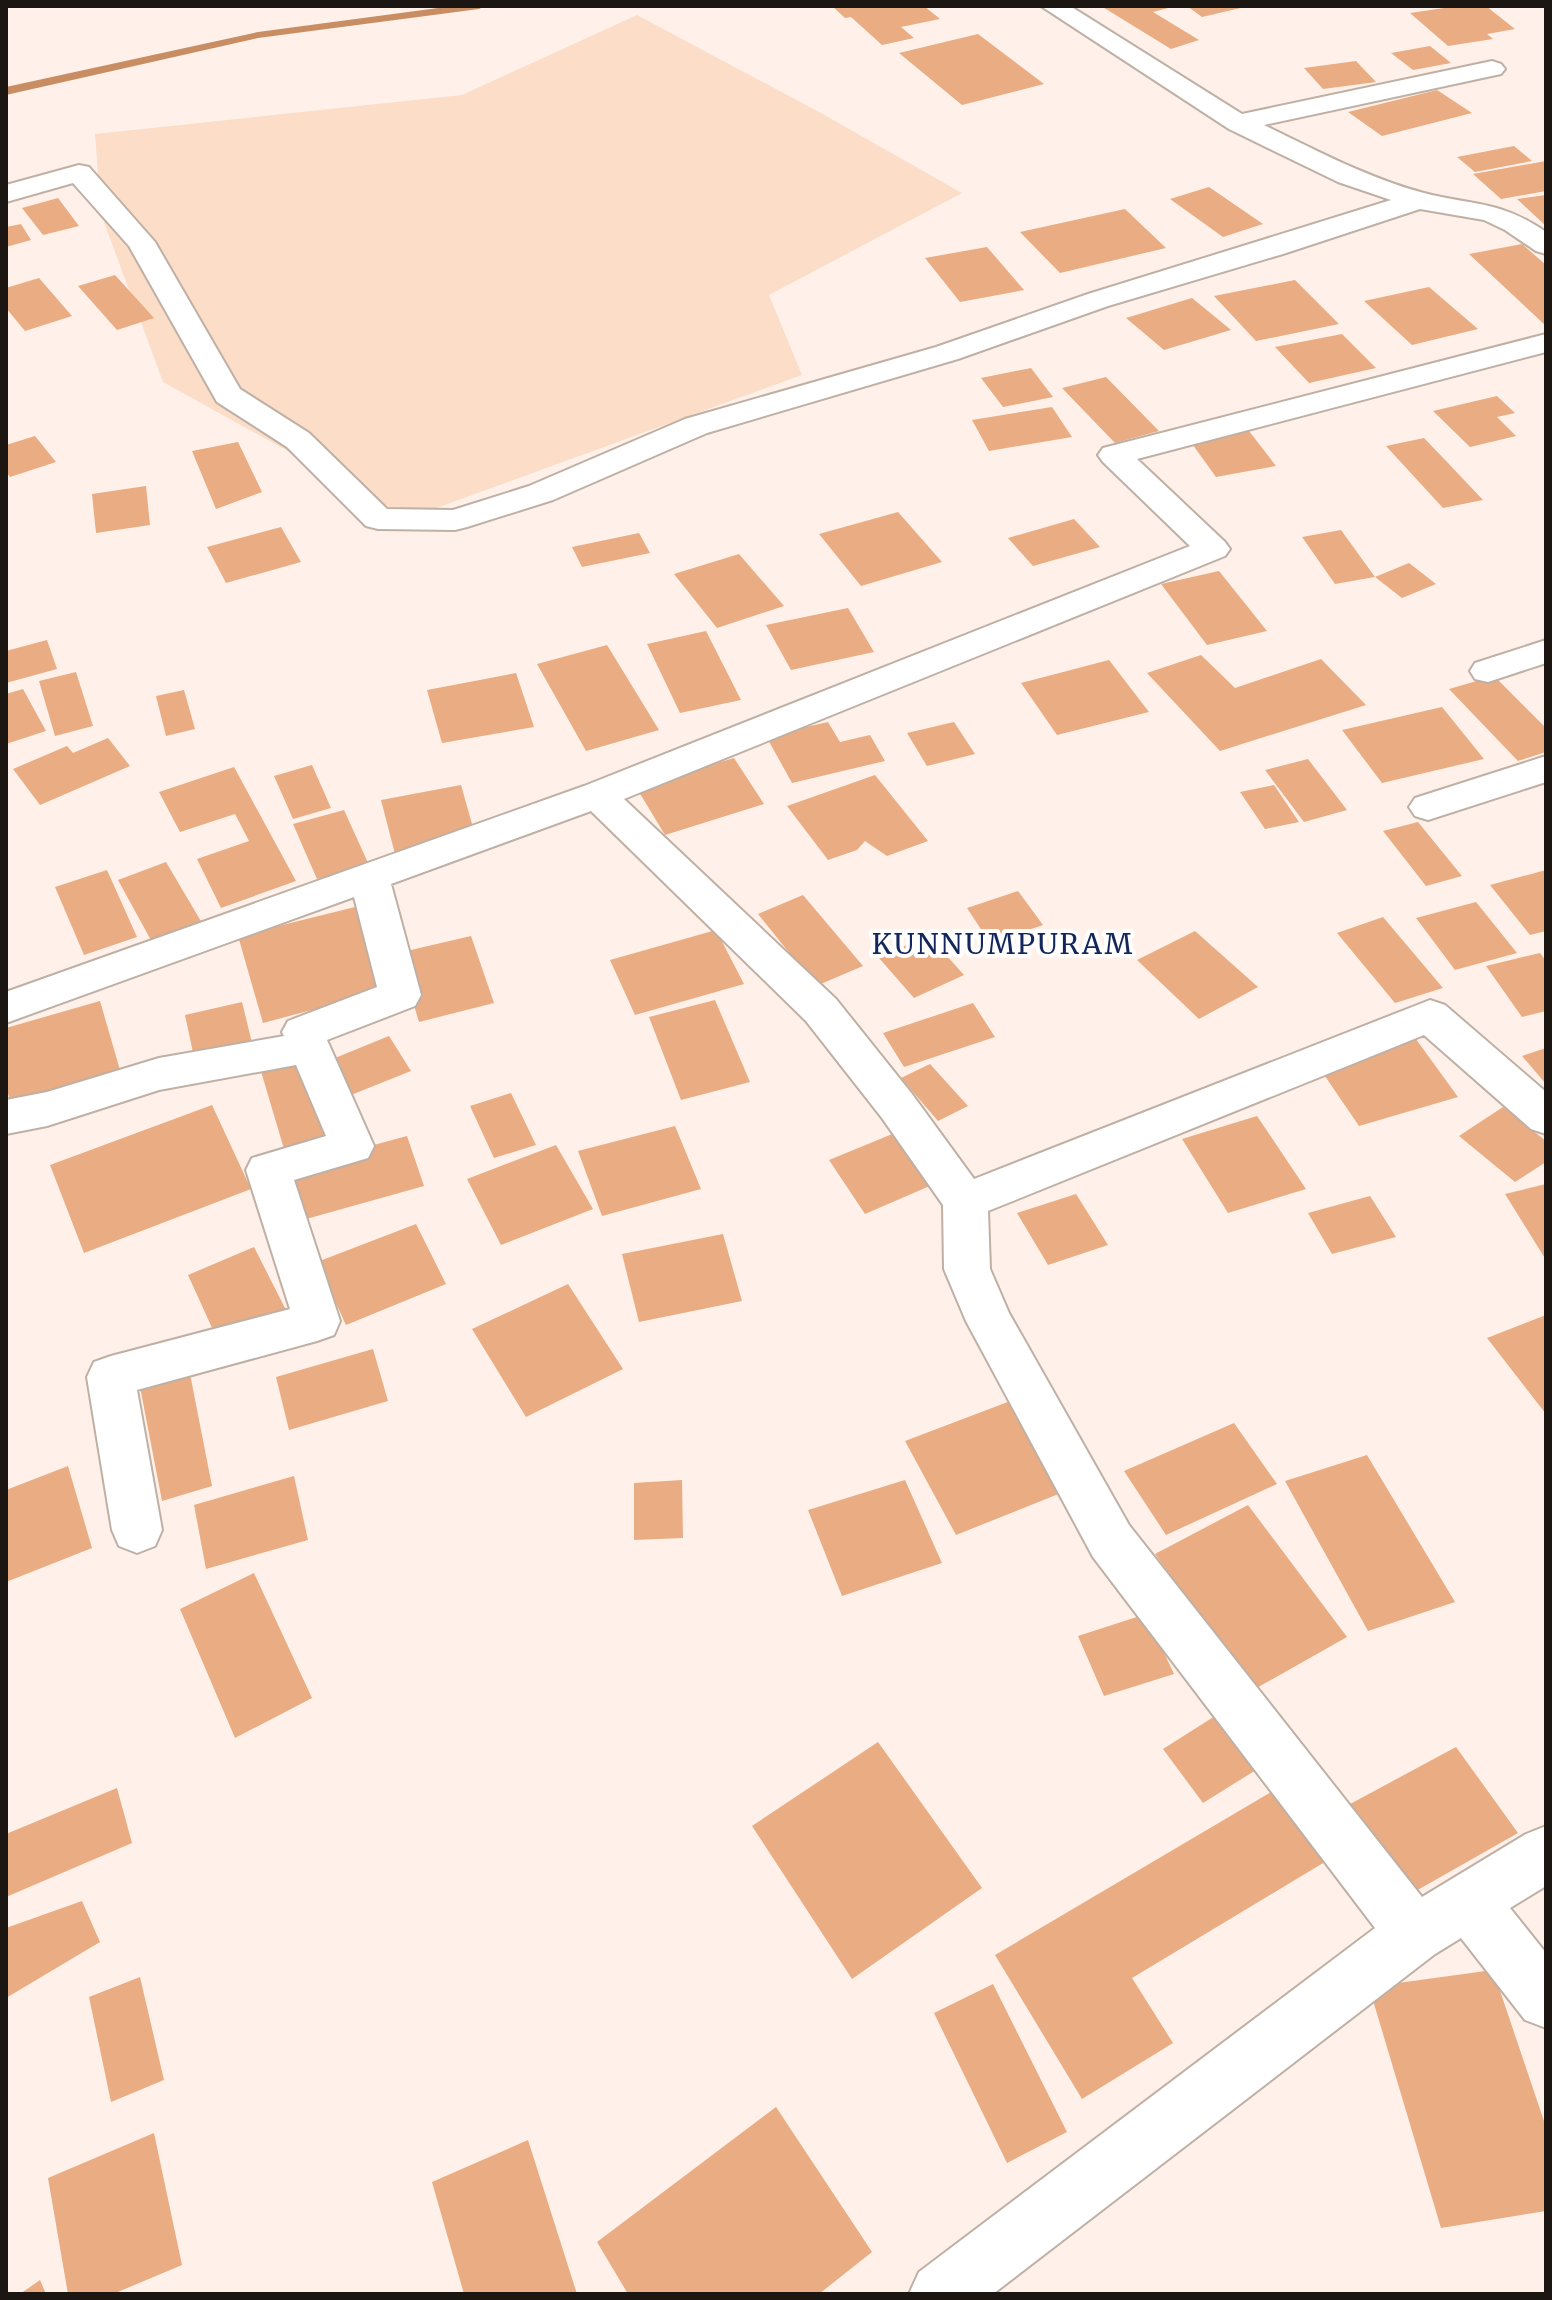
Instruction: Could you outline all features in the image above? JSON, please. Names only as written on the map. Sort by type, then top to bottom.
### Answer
[{"type":"street","points":[[1053,6],[1238,123],[1348,176],[1418,200],[1491,213],[1546,244]]},
{"type":"street","points":[[1238,123],[1492,69]]},
{"type":"street","points":[[6,194],[79,173],[141,242],[228,395],[298,440],[378,519],[455,520],[541,493],[696,426],[947,353],[1098,300],[1273,248],[1418,200]]},
{"type":"street","points":[[6,1008],[597,795],[1213,549],[1114,455],[1546,343]]},
{"type":"street","points":[[1488,671],[1546,651]]},
{"type":"street","points":[[1428,807],[1546,769]]},
{"type":"street","points":[[597,795],[821,1010],[897,1106],[965,1201],[967,1269],[989,1321],[1111,1541],[1415,1934]]},
{"type":"street","points":[[137,1530],[111,1377],[317,1321],[268,1170],[352,1146],[303,1032],[400,995],[369,877]]},
{"type":"street","points":[[965,1201],[1430,1016],[1546,1117]]},
{"type":"street","points":[[6,1117],[47,1109],[159,1074],[309,1047]]},
{"type":"street","points":[[941,2294],[1415,1934],[1546,1854]]},
{"type":"street","points":[[1469,1902],[1546,1999]]},
{"type":"shaded area","points":[[637,15],[821,113],[962,193],[769,295],[802,375],[409,518],[163,382],[101,214],[95,134],[462,95]]},
{"type":"building","points":[[832,6],[924,6],[940,19],[901,27],[914,38],[882,45],[851,17],[845,18]]},
{"type":"building","points":[[1101,6],[1164,6],[1168,8],[1153,12],[1199,40],[1171,49]]},
{"type":"building","points":[[1187,6],[1245,6],[1245,7],[1202,17]]},
{"type":"building","points":[[1458,6],[1486,6],[1515,29],[1487,34],[1493,39],[1448,46],[1410,13]]},
{"type":"building","points":[[978,34],[1044,84],[962,105],[899,53]]},
{"type":"building","points":[[1430,46],[1451,63],[1413,70],[1391,53]]},
{"type":"building","points":[[1356,61],[1376,82],[1323,89],[1304,68]]},
{"type":"building","points":[[1437,90],[1472,113],[1382,136],[1348,112]]},
{"type":"building","points":[[1514,146],[1532,161],[1475,172],[1457,157]]},
{"type":"building","points":[[1546,161],[1546,191],[1501,199],[1473,174]]},
{"type":"building","points":[[1209,187],[1263,224],[1223,237],[1170,199]]},
{"type":"building","points":[[1546,195],[1546,226],[1517,199]]},
{"type":"building","points":[[58,198],[79,226],[43,235],[22,208]]},
{"type":"building","points":[[1125,209],[1166,248],[1060,273],[1020,232]]},
{"type":"building","points":[[21,224],[31,240],[6,247],[6,227]]},
{"type":"building","points":[[1522,244],[1546,265],[1546,326],[1469,254]]},
{"type":"building","points":[[987,247],[1024,290],[960,302],[925,258]]},
{"type":"building","points":[[115,275],[154,318],[117,330],[78,286]]},
{"type":"building","points":[[39,278],[72,316],[25,331],[6,308],[6,288]]},
{"type":"building","points":[[1295,280],[1339,324],[1256,341],[1214,296]]},
{"type":"building","points":[[1429,287],[1478,329],[1412,345],[1364,301]]},
{"type":"building","points":[[1192,298],[1231,330],[1164,350],[1126,318]]},
{"type":"building","points":[[1342,334],[1376,368],[1309,383],[1275,347]]},
{"type":"building","points":[[1031,368],[1053,397],[1003,407],[981,378]]},
{"type":"building","points":[[1106,377],[1159,431],[1115,443],[1062,388]]},
{"type":"building","points":[[1497,396],[1515,413],[1497,417],[1516,436],[1470,447],[1433,411]]},
{"type":"building","points":[[1052,407],[1072,437],[989,451],[972,420]]},
{"type":"building","points":[[1249,431],[1276,466],[1216,477],[1190,441]]},
{"type":"building","points":[[35,436],[56,462],[10,477],[6,472],[6,445]]},
{"type":"building","points":[[1424,438],[1483,500],[1443,508],[1386,446]]},
{"type":"building","points":[[238,442],[262,492],[216,509],[192,451]]},
{"type":"building","points":[[146,486],[150,525],[96,533],[92,494]]},
{"type":"building","points":[[898,512],[942,562],[861,586],[819,534]]},
{"type":"building","points":[[1074,519],[1100,547],[1033,566],[1008,538]]},
{"type":"building","points":[[281,527],[301,562],[226,583],[207,547]]},
{"type":"building","points":[[1341,530],[1375,577],[1335,584],[1302,537]]},
{"type":"building","points":[[639,533],[650,553],[582,567],[572,547]]},
{"type":"building","points":[[739,554],[784,606],[717,628],[674,574]]},
{"type":"building","points":[[1409,563],[1436,584],[1402,598],[1375,577]]},
{"type":"building","points":[[1219,571],[1267,631],[1207,645],[1161,584]]},
{"type":"building","points":[[848,608],[874,652],[791,670],[766,625]]},
{"type":"building","points":[[706,631],[741,700],[680,713],[647,644]]},
{"type":"building","points":[[47,640],[57,669],[6,683],[6,651]]},
{"type":"building","points":[[607,645],[659,730],[586,751],[537,664]]},
{"type":"building","points":[[1201,655],[1235,688],[1321,659],[1366,705],[1220,751],[1147,673]]},
{"type":"building","points":[[1109,660],[1149,712],[1057,735],[1021,683]]},
{"type":"building","points":[[76,672],[93,726],[55,736],[39,681]]},
{"type":"building","points":[[516,673],[534,727],[442,743],[427,690]]},
{"type":"building","points":[[1494,676],[1546,728],[1546,752],[1518,761],[1449,689]]},
{"type":"building","points":[[23,689],[46,731],[6,744],[6,694]]},
{"type":"building","points":[[184,690],[195,729],[166,736],[156,696]]},
{"type":"building","points":[[1442,707],[1484,759],[1382,783],[1342,730]]},
{"type":"building","points":[[828,722],[840,742],[870,735],[885,761],[792,783],[766,736]]},
{"type":"building","points":[[954,722],[975,754],[927,766],[907,733]]},
{"type":"building","points":[[108,738],[130,766],[40,805],[13,769],[67,746],[73,753]]},
{"type":"building","points":[[734,758],[764,804],[665,835],[636,787]]},
{"type":"building","points":[[1308,759],[1347,810],[1304,822],[1265,770]]},
{"type":"building","points":[[312,765],[331,808],[293,819],[274,776]]},
{"type":"building","points":[[234,767],[296,881],[221,908],[197,859],[249,841],[235,814],[180,832],[159,792]]},
{"type":"building","points":[[875,775],[928,841],[887,856],[865,841],[857,850],[828,860],[787,806]]},
{"type":"building","points":[[461,785],[476,838],[395,854],[381,800]]},
{"type":"building","points":[[1274,785],[1299,822],[1265,829],[1240,792]]},
{"type":"building","points":[[344,810],[369,865],[317,879],[293,824]]},
{"type":"building","points":[[1418,822],[1462,876],[1426,886],[1383,831]]},
{"type":"building","points":[[166,862],[202,923],[152,942],[118,880]]},
{"type":"building","points":[[107,870],[137,937],[84,955],[55,887]]},
{"type":"building","points":[[1546,870],[1546,931],[1530,935],[1490,885]]},
{"type":"building","points":[[1018,891],[1043,925],[990,943],[967,908]]},
{"type":"building","points":[[803,895],[863,966],[816,986],[758,914]]},
{"type":"building","points":[[1476,902],[1517,953],[1455,970],[1416,918]]},
{"type":"building","points":[[355,907],[383,991],[263,1023],[238,936]]},
{"type":"building","points":[[1383,917],[1443,988],[1395,1003],[1337,933]]},
{"type":"building","points":[[716,930],[744,984],[635,1015],[610,960]]},
{"type":"building","points":[[1195,931],[1258,987],[1199,1019],[1137,960]]},
{"type":"building","points":[[928,935],[964,975],[914,998],[879,958]]},
{"type":"building","points":[[471,936],[494,1003],[419,1022],[398,953]]},
{"type":"building","points":[[1540,953],[1546,961],[1546,1011],[1522,1017],[1486,966]]},
{"type":"building","points":[[715,1000],[750,1082],[681,1100],[649,1017]]},
{"type":"building","points":[[100,1001],[120,1070],[10,1102],[6,1084],[6,1028]]},
{"type":"building","points":[[242,1002],[253,1047],[195,1062],[185,1015]]},
{"type":"building","points":[[973,1003],[995,1037],[904,1067],[883,1033]]},
{"type":"building","points":[[1413,1035],[1458,1097],[1359,1126],[1316,1063]]},
{"type":"building","points":[[389,1036],[411,1071],[351,1095],[330,1060]]},
{"type":"building","points":[[1546,1048],[1546,1084],[1522,1056]]},
{"type":"building","points":[[297,1058],[308,1097],[324,1093],[340,1144],[287,1159],[260,1068]]},
{"type":"building","points":[[930,1064],[968,1106],[938,1121],[901,1078]]},
{"type":"building","points":[[511,1093],[536,1145],[494,1158],[470,1106]]},
{"type":"building","points":[[212,1105],[251,1189],[84,1253],[50,1165]]},
{"type":"building","points":[[1503,1107],[1546,1141],[1546,1162],[1515,1182],[1459,1136]]},
{"type":"building","points":[[1257,1116],[1306,1189],[1228,1213],[1182,1139]]},
{"type":"building","points":[[675,1126],[701,1189],[602,1216],[578,1151]]},
{"type":"building","points":[[902,1130],[939,1182],[865,1214],[829,1160]]},
{"type":"building","points":[[407,1136],[424,1186],[292,1223],[278,1171]]},
{"type":"building","points":[[556,1145],[593,1209],[501,1245],[467,1179]]},
{"type":"building","points":[[1546,1184],[1546,1260],[1505,1194]]},
{"type":"building","points":[[1076,1194],[1108,1245],[1048,1265],[1017,1213]]},
{"type":"building","points":[[1370,1196],[1396,1237],[1332,1254],[1308,1213]]},
{"type":"building","points":[[416,1224],[446,1284],[346,1325],[317,1262]]},
{"type":"building","points":[[723,1234],[742,1301],[639,1322],[622,1254]]},
{"type":"building","points":[[254,1247],[287,1312],[218,1341],[188,1275]]},
{"type":"building","points":[[568,1284],[623,1369],[526,1417],[472,1329]]},
{"type":"building","points":[[1546,1315],[1546,1414],[1487,1338]]},
{"type":"building","points":[[373,1349],[388,1401],[289,1430],[276,1377]]},
{"type":"building","points":[[190,1374],[212,1486],[162,1501],[140,1387]]},
{"type":"building","points":[[1013,1400],[1066,1491],[956,1535],[905,1441]]},
{"type":"building","points":[[1234,1423],[1277,1484],[1166,1535],[1124,1471]]},
{"type":"building","points":[[1367,1455],[1455,1602],[1368,1631],[1285,1481]]},
{"type":"building","points":[[68,1466],[92,1548],[6,1582],[6,1490]]},
{"type":"building","points":[[294,1476],[308,1540],[206,1569],[194,1505]]},
{"type":"building","points":[[682,1480],[683,1538],[634,1540],[634,1483]]},
{"type":"building","points":[[905,1480],[942,1563],[842,1596],[808,1510]]},
{"type":"building","points":[[1248,1505],[1347,1637],[1253,1690],[1155,1554]]},
{"type":"building","points":[[254,1573],[312,1698],[235,1738],[180,1609]]},
{"type":"building","points":[[1146,1614],[1174,1674],[1104,1696],[1078,1636]]},
{"type":"building","points":[[1215,1716],[1256,1770],[1203,1803],[1163,1749]]},
{"type":"building","points":[[878,1742],[982,1888],[852,1979],[752,1826]]},
{"type":"building","points":[[1456,1747],[1518,1833],[1400,1900],[1339,1810]]},
{"type":"building","points":[[1283,1785],[1333,1857],[1132,1978],[1173,2043],[1082,2099],[995,1955]]},
{"type":"building","points":[[117,1788],[132,1843],[6,1897],[6,1834]]},
{"type":"building","points":[[82,1901],[100,1942],[6,1998],[6,1928]]},
{"type":"building","points":[[1493,1970],[1546,2127],[1546,2211],[1441,2228],[1369,1987]]},
{"type":"building","points":[[140,1977],[164,2080],[111,2102],[89,1997]]},
{"type":"building","points":[[993,1984],[1067,2132],[1007,2163],[934,2013]]},
{"type":"building","points":[[776,2107],[872,2252],[819,2294],[628,2294],[597,2242]]},
{"type":"building","points":[[154,2133],[182,2265],[113,2294],[68,2294],[48,2178]]},
{"type":"building","points":[[528,2140],[577,2294],[464,2294],[432,2182]]},
{"type":"building","points":[[40,2280],[46,2294],[20,2294]]},
{"type":"waterway","points":[[6,91],[258,35],[479,6]]},
{"type":"district","name":"KUNNUMPURAM","points":[[1003,944]]}]
